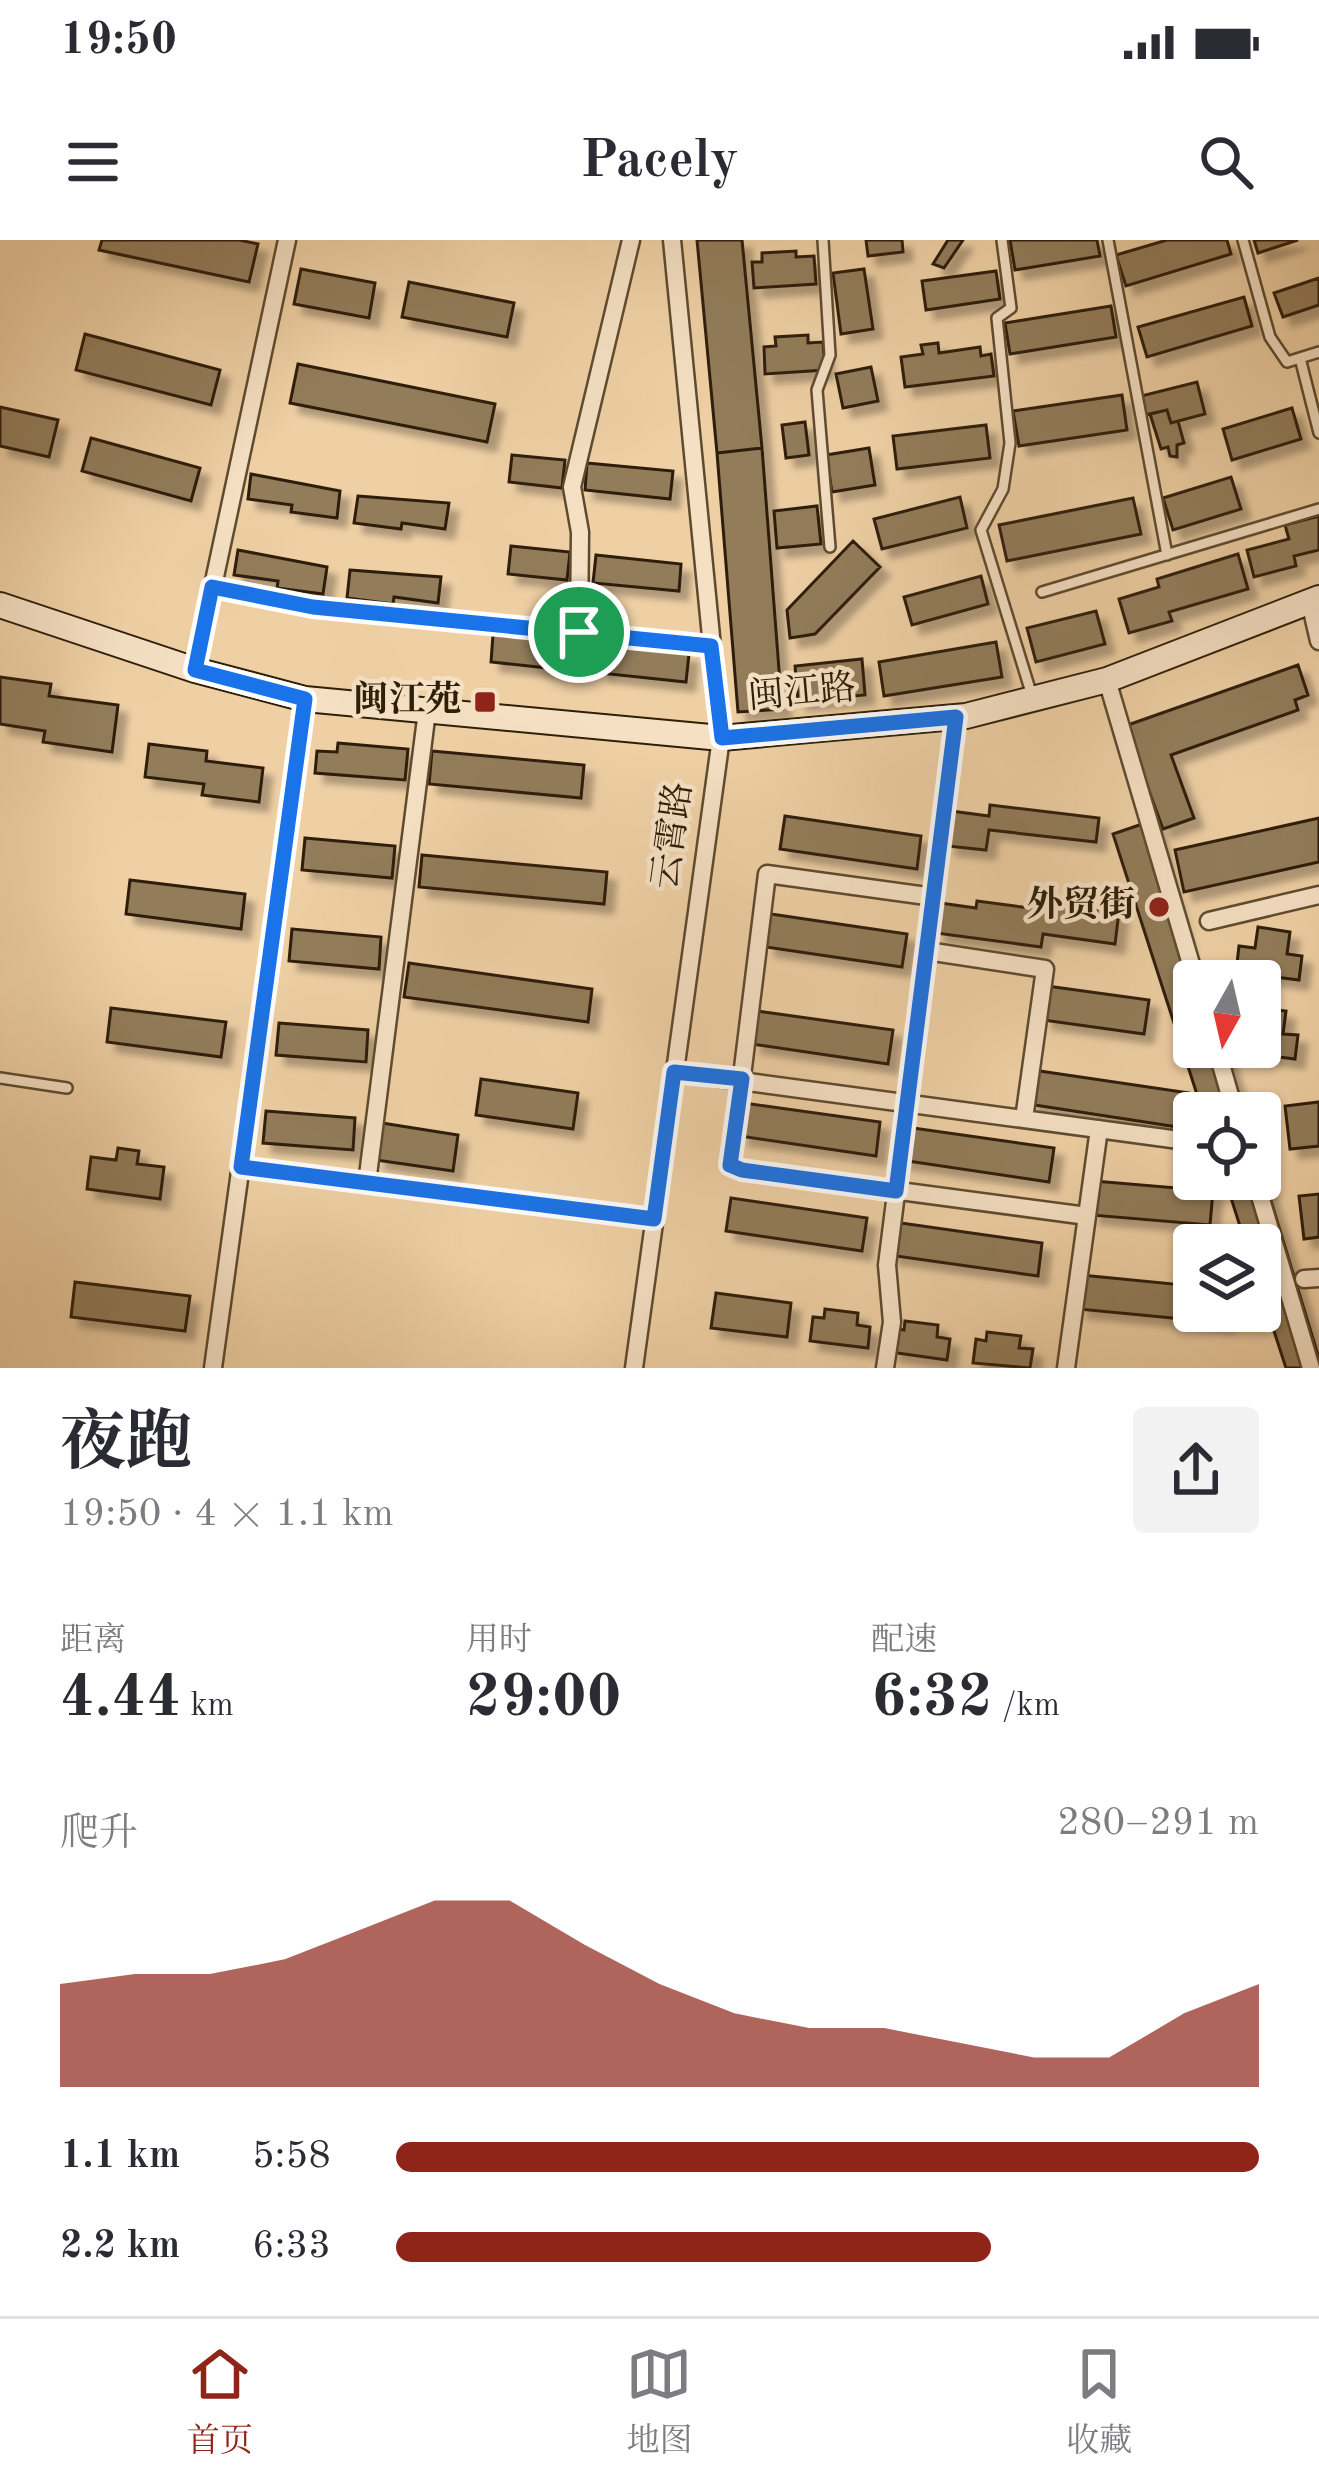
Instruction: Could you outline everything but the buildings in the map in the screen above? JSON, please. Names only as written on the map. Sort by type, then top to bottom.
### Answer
[{"type":"street","points":[[195,670],[286,240]]},
{"type":"street","points":[[579,632],[580,532],[572,487],[631,240]]},
{"type":"street","name":"云霄路","points":[[634,1368],[722,738],[672,240]]},
{"type":"street","points":[[212,587],[313,607],[711,646]]},
{"type":"street","points":[[1314,600],[1319,641]]},
{"type":"street","name":"闽江路","points":[[0,605],[195,670],[305,699],[722,738],[956,717],[1107,680],[1314,600]]},
{"type":"street","points":[[1107,680],[1190,960]]},
{"type":"street","points":[[213,1368],[305,699]]},
{"type":"street","points":[[367,1183],[427,711]]},
{"type":"street","points":[[885,1368],[892,1322],[887,1265],[956,717]]},
{"type":"street","points":[[934,897],[767,874],[730,1165],[1087,1216]]},
{"type":"street","points":[[1209,920],[1319,895]]},
{"type":"street","points":[[927,951],[1046,969],[1024,1119]]},
{"type":"street","points":[[674,1072],[1173,1139]]},
{"type":"street","points":[[1066,1368],[1099,1129]]},
{"type":"street","points":[[241,1167],[654,1219]]},
{"type":"street","points":[[1261,1200],[1310,1368]]},
{"type":"lane","points":[[823,240],[830,355],[817,390],[830,548]]},
{"type":"lane","points":[[1002,240],[1011,308],[997,318],[1010,443],[1003,489],[982,530],[1033,699]]},
{"type":"lane","points":[[1108,240],[1167,555]]},
{"type":"lane","points":[[1243,240],[1270,337],[1287,362],[1319,352]]},
{"type":"lane","points":[[1300,358],[1319,433]]},
{"type":"lane","points":[[1042,592],[1319,509]]},
{"type":"lane","points":[[0,1078],[68,1088]]},
{"type":"place","name":"闽江苑","points":[[485,702]]},
{"type":"place","name":"外贸街","points":[[1159,907]]},
{"type":"route","points":[[212,587],[313,607],[579,632],[711,646],[722,738],[956,717],[896,1191],[730,1165],[742,1079],[674,1072],[654,1219],[241,1167],[305,699],[195,670],[212,587]]}]
